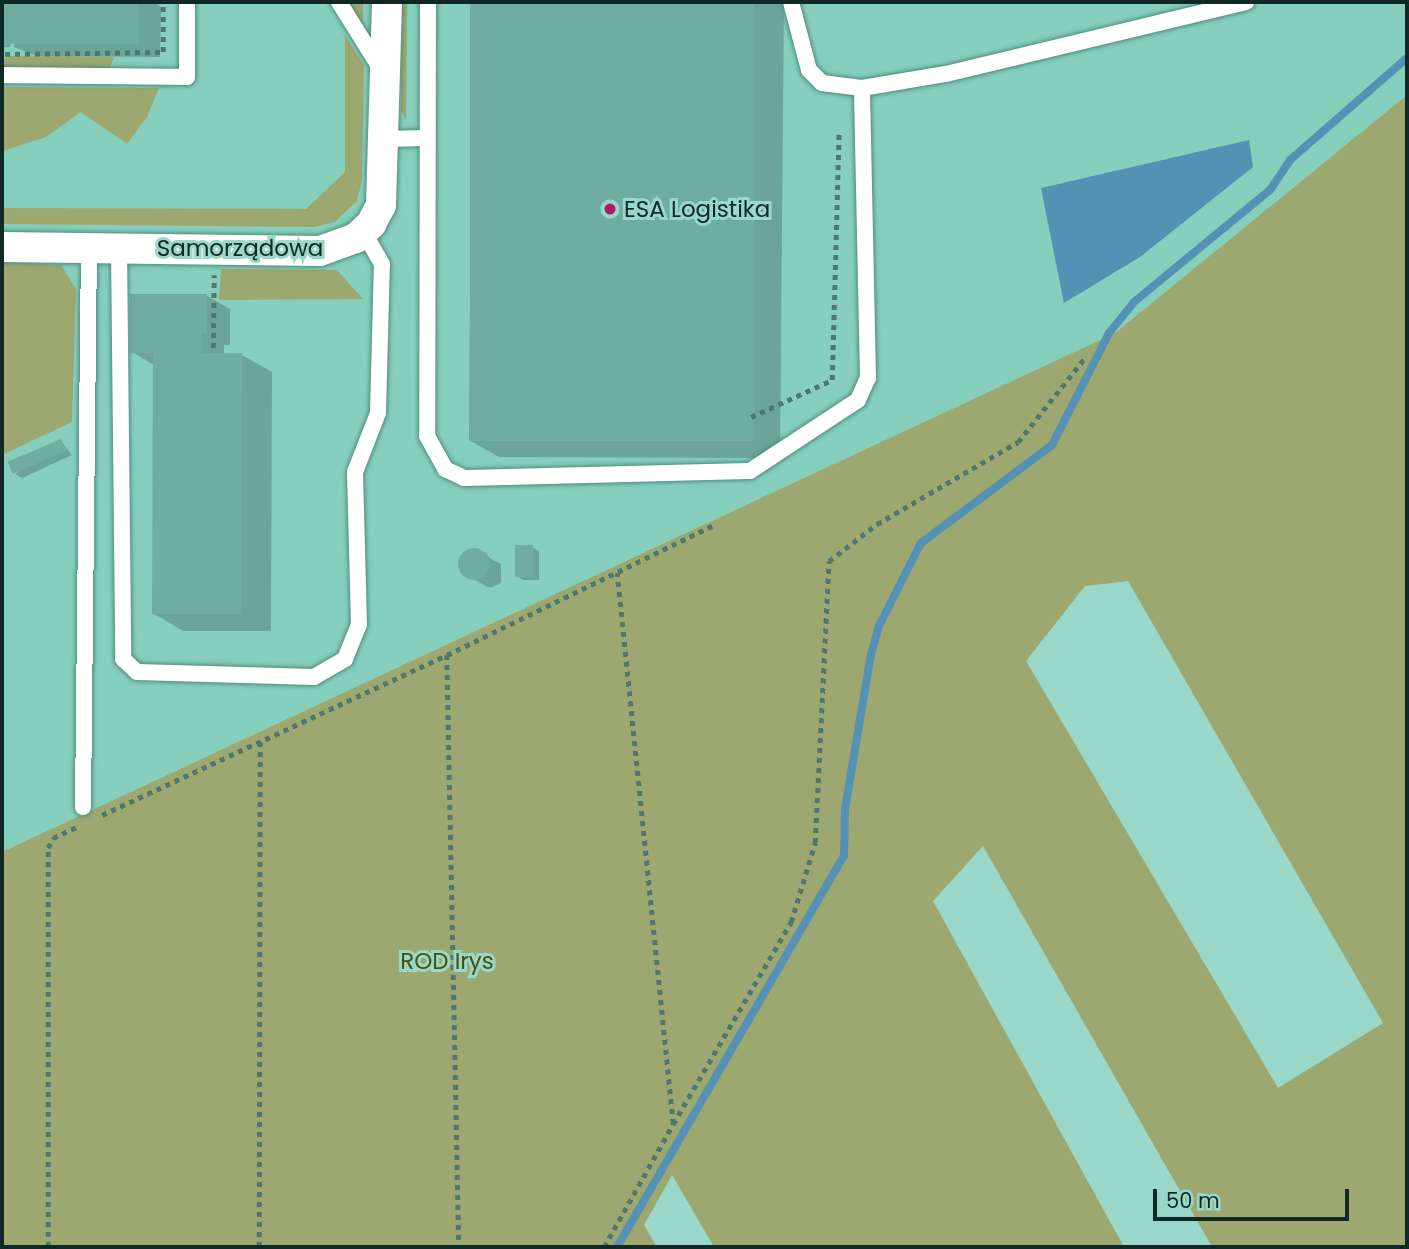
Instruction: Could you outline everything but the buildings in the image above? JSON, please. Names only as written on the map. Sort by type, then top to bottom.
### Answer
[{"type":"street","name":"Samorządowa","points":[[2,247],[320,251],[338,248],[363,231],[381,205],[387,2]]},
{"type":"lane","points":[[2,75],[187,77],[187,2]]},
{"type":"lane","points":[[339,2],[386,76]]},
{"type":"lane","points":[[428,2],[427,436],[445,469],[464,478],[738,473],[765,464],[858,400],[866,388],[862,88]]},
{"type":"lane","points":[[791,2],[809,70],[830,84],[862,88],[946,74],[1246,2]]},
{"type":"lane","points":[[385,139],[428,138]]},
{"type":"lane","points":[[119,248],[123,659],[137,672],[304,677],[345,659],[359,625],[355,472],[378,413],[382,264],[363,231]]},
{"type":"lane","points":[[83,807],[89,248]]},
{"type":"path","points":[[2,56],[9,51],[163,52],[163,2]]},
{"type":"path","points":[[751,417],[832,380],[838,294],[840,111],[830,84]]},
{"type":"path","points":[[213,348],[214,269]]},
{"type":"path","points":[[604,1247],[791,922],[815,843],[829,561],[877,524],[1018,442],[1084,359]]},
{"type":"path","points":[[48,1247],[48,848],[53,838],[447,655],[712,526]]},
{"type":"path","points":[[617,573],[673,1124]]},
{"type":"path","points":[[447,655],[459,1247]]},
{"type":"path","points":[[259,1247],[260,742]]},
{"type":"shaded area","points":[[2,2],[1407,2],[1407,95],[1115,333],[2,852]]},
{"type":"green space","points":[[347,2],[363,2],[363,27]]},
{"type":"green space","points":[[401,2],[407,2],[406,120],[401,111]]},
{"type":"green space","points":[[345,35],[364,65],[362,181],[357,201],[335,222],[315,227],[2,224],[2,208],[306,209],[345,172]]},
{"type":"green space","points":[[10,56],[114,57],[110,68],[2,69],[2,61]]},
{"type":"green space","points":[[2,87],[159,88],[147,117],[127,144],[81,112],[46,137],[2,151]]},
{"type":"green space","name":"ROD Irys","points":[[1407,95],[1407,1247],[1212,1247],[983,846],[933,901],[1124,1247],[714,1247],[672,1175],[644,1225],[657,1247],[2,1247],[2,852],[1115,333]],"holes":[[[1128,581],[1383,1023],[1278,1088],[1026,661],[1085,586]]]},
{"type":"green space","points":[[2,262],[61,265],[76,289],[72,422],[2,455]]},
{"type":"green space","points":[[221,269],[337,270],[363,299],[219,300]]},
{"type":"water","points":[[1249,140],[1253,167],[1140,257],[1064,303],[1041,188]]},
{"type":"waterway","points":[[617,1247],[844,856],[845,809],[871,654],[879,626],[921,543],[1052,445],[1109,333],[1134,302],[1270,190],[1290,160],[1407,58]]},
{"type":"place","name":"ESA Logistika","points":[[610,209]]}]
